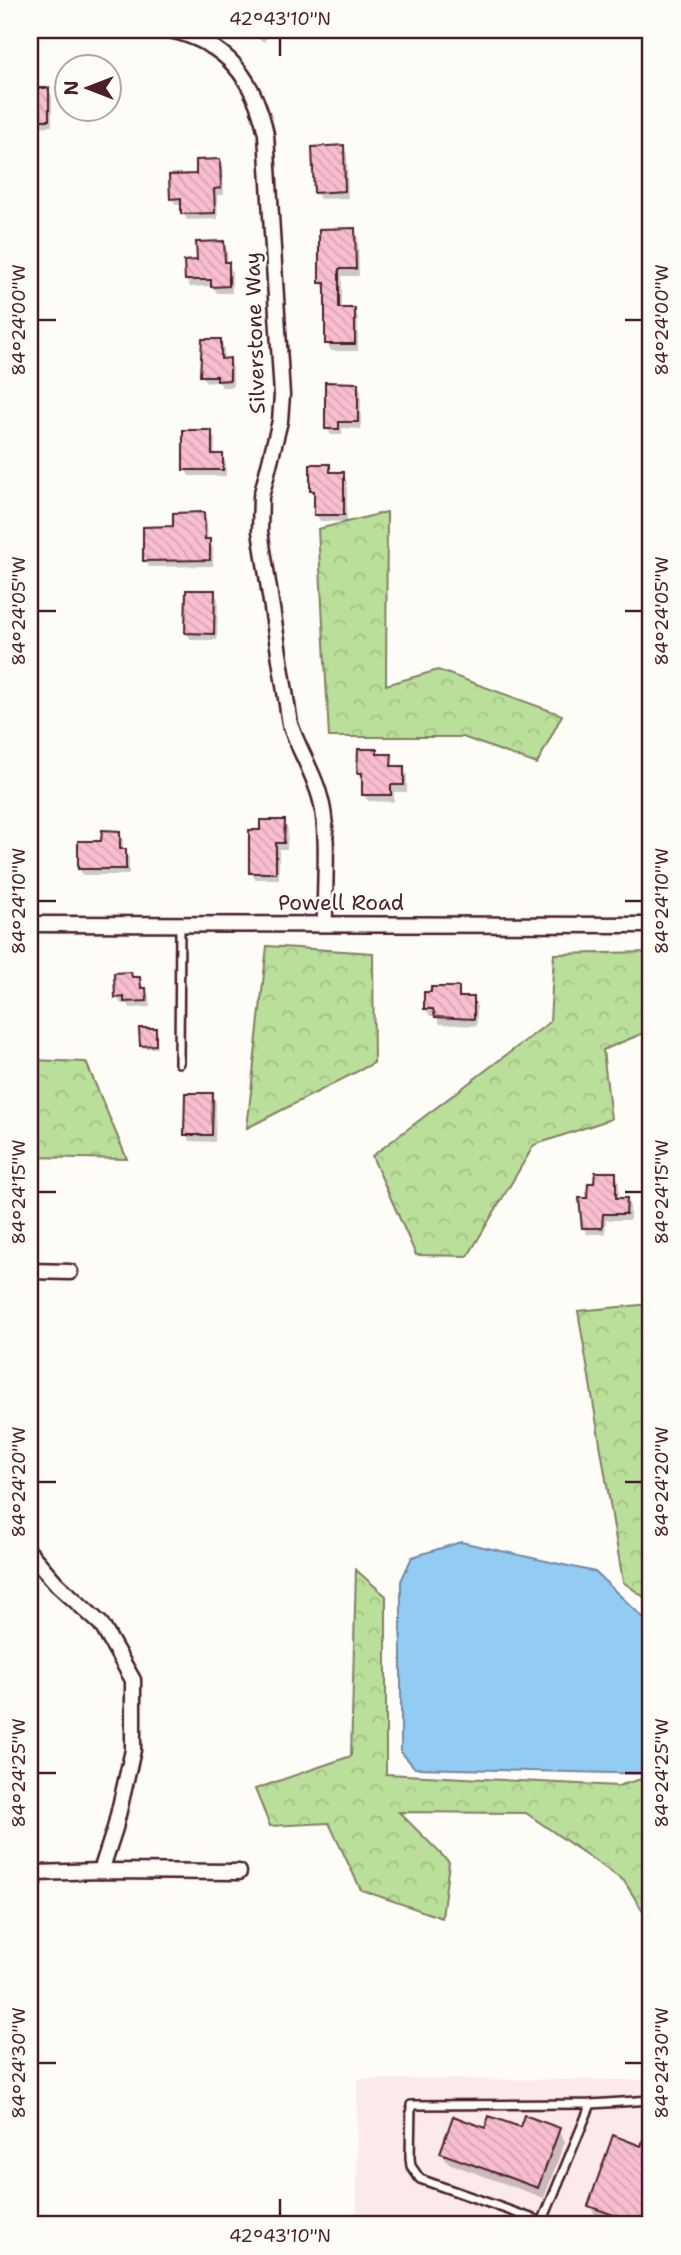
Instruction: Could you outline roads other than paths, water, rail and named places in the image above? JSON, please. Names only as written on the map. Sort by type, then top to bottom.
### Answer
[{"type":"street","name":"Silverstone Way","points":[[170,30],[197,38],[217,50],[238,68],[254,92],[266,134],[282,395],[280,421],[261,497],[260,531],[290,724],[322,805],[325,924]]},
{"type":"street","name":"Powell Road","points":[[30,924],[651,925]]},
{"type":"street","points":[[30,1271],[70,1272]]},
{"type":"street","points":[[30,1553],[57,1584],[102,1624],[133,1680],[133,1750],[102,1871]]},
{"type":"street","points":[[30,1893],[36,1873],[239,1872]]},
{"type":"lane","points":[[179,1063],[180,925]]},
{"type":"lane","points":[[551,2225],[420,2179],[411,2166],[410,2158],[411,2105],[591,2104],[651,2100]]},
{"type":"lane","points":[[542,2224],[591,2104]]},
{"type":"water","points":[[461,1542],[595,1572],[651,1625],[651,1774],[415,1768],[401,1752],[401,1581],[412,1557]]}]
